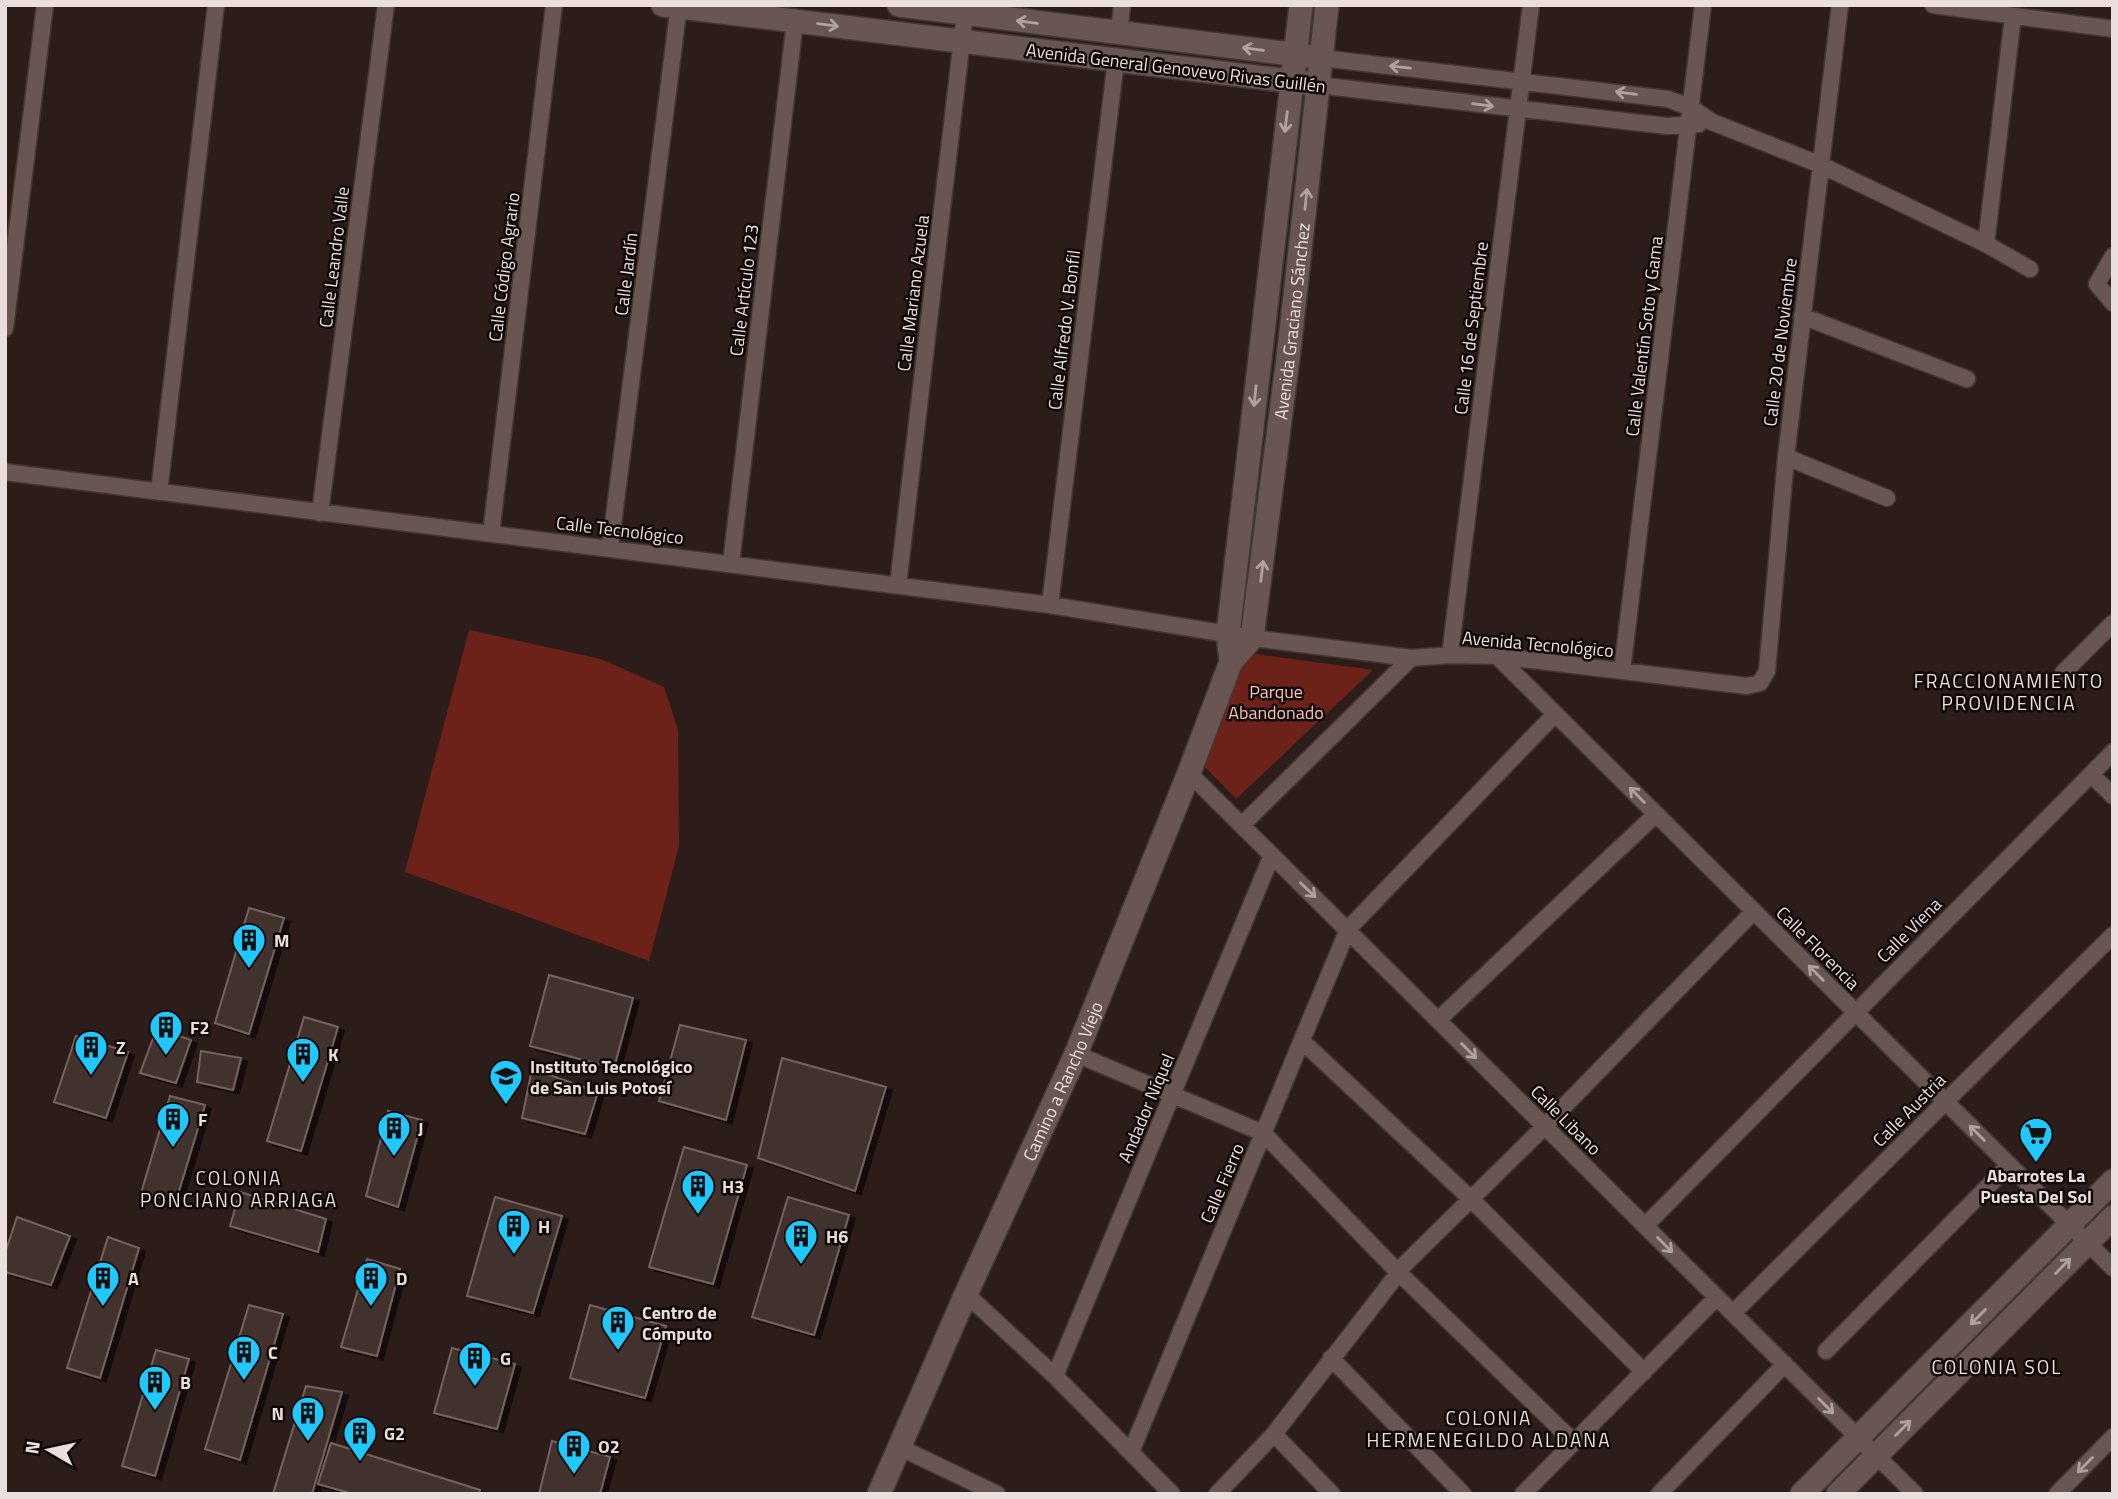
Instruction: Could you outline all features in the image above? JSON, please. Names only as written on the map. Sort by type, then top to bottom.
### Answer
[{"type":"street","points":[[5,328],[46,5]]},
{"type":"street","points":[[159,492],[216,5]]},
{"type":"street","name":"Calle Leandro Valle","points":[[320,513],[386,5]]},
{"type":"street","name":"Calle Código Agrario","points":[[491,534],[554,5]]},
{"type":"street","name":"Avenida General Genovevo Rivas Guillén","points":[[899,5],[966,10],[1119,33],[1668,99],[1692,108],[1712,121],[1821,165],[1986,244],[2030,269]]},
{"type":"street","points":[[1119,33],[1122,5]]},
{"type":"street","name":"Avenida Graciano Sánchez","points":[[1228,634],[1300,5]]},
{"type":"street","name":"Avenida Graciano Sánchez","points":[[1252,638],[1289,350],[1327,5]]},
{"type":"street","name":"Calle 16 de Septiembre","points":[[1450,655],[1531,5]]},
{"type":"street","name":"Calle Valentín Soto y Gama","points":[[1622,671],[1703,5]]},
{"type":"street","name":"Calle 20 de Noviembre","points":[[1760,683],[1767,671],[1786,457],[1840,5]]},
{"type":"street","points":[[1933,5],[2113,29]]},
{"type":"street","name":"Avenida General Genovevo Rivas Guillén","points":[[674,6],[1667,127],[1712,121]]},
{"type":"street","name":"Calle Jardín","points":[[610,548],[674,6]]},
{"type":"street","name":"Calle Mariano Azuela","points":[[898,585],[966,10]]},
{"type":"street","points":[[1986,244],[2013,16]]},
{"type":"street","name":"Calle Artículo 123","points":[[731,564],[795,21]]},
{"type":"street","name":"Calle Alfredo V. Bonfil","points":[[1050,605],[1116,60]]},
{"type":"street","points":[[2108,299],[2097,284],[2113,256]]},
{"type":"street","points":[[1802,316],[1967,379]]},
{"type":"street","points":[[1260,347],[1289,350]]},
{"type":"street","points":[[1786,457],[1887,498]]},
{"type":"street","name":"Calle Tecnológico","points":[[5,472],[1050,605],[1228,634]]},
{"type":"street","points":[[2063,673],[2113,623]]},
{"type":"street","name":"Avenida Tecnológico","points":[[1228,634],[1411,658],[1497,656],[1747,686],[1760,683]]},
{"type":"street","name":"Camino a Rancho Viejo","points":[[1228,634],[1231,662]]},
{"type":"street","name":"Camino a Rancho Viejo","points":[[879,1494],[966,1294],[1076,1054],[1231,662],[1252,638]]},
{"type":"street","name":"Calle Florencia","points":[[1497,656],[2113,1268]]},
{"type":"street","points":[[1242,825],[1411,658]]},
{"type":"street","points":[[1348,929],[1555,714]]},
{"type":"street","name":"Calle Viena","points":[[1645,1226],[2113,752]]},
{"type":"street","name":"Calle Libano","points":[[1189,773],[1915,1494]]},
{"type":"street","points":[[2091,774],[2113,796]]},
{"type":"street","points":[[1438,1020],[1656,814]]},
{"type":"street","name":"Andador Níquel","points":[[1055,1376],[1272,855]]},
{"type":"street","points":[[1217,1494],[1274,1434],[1398,1272],[1545,1126],[1754,911]]},
{"type":"street","name":"Calle Fierro","points":[[1131,1452],[1348,929]]},
{"type":"street","name":"Calle Austria","points":[[1733,1313],[2113,935]]},
{"type":"street","points":[[1302,1041],[1471,1199],[1644,1372]]},
{"type":"street","points":[[1076,1054],[1264,1133],[1398,1272],[1574,1442]]},
{"type":"street","points":[[1826,1351],[2009,1165]]},
{"type":"street","points":[[1802,1494],[2113,1181]]},
{"type":"street","points":[[1838,1494],[2113,1217]]},
{"type":"street","points":[[966,1294],[1055,1376],[1172,1494]]},
{"type":"street","points":[[1523,1494],[1717,1297]]},
{"type":"street","points":[[1331,1357],[1463,1494]]},
{"type":"street","points":[[1659,1494],[1784,1364]]},
{"type":"street","points":[[1274,1434],[1332,1494]]},
{"type":"street","points":[[2057,1494],[2113,1437]]},
{"type":"street","points":[[899,1447],[997,1494]]},
{"type":"green space","points":[[469,630],[601,659],[664,687],[678,730],[679,846],[649,961],[405,872]]},
{"type":"green space","name":"Parque Abandonado","points":[[1249,653],[1373,670],[1236,799],[1202,764]]},
{"type":"building","name":"M","points":[[249,908],[284,918],[249,1034],[215,1023]]},
{"type":"building","points":[[549,975],[633,998],[614,1068],[530,1046]]},
{"type":"building","name":"K","points":[[304,1017],[338,1027],[301,1151],[267,1141]]},
{"type":"building","points":[[680,1025],[746,1040],[726,1120],[659,1101]]},
{"type":"building","name":"F2","points":[[157,1028],[191,1040],[176,1083],[140,1073]]},
{"type":"building","name":"Z","points":[[76,1036],[128,1052],[106,1118],[54,1102]]},
{"type":"building","points":[[201,1051],[241,1058],[233,1090],[197,1082]]},
{"type":"building","points":[[782,1058],[886,1087],[855,1191],[758,1158]]},
{"type":"building","points":[[532,1069],[598,1092],[585,1134],[522,1118]]},
{"type":"building","name":"F","points":[[170,1096],[205,1105],[176,1201],[141,1193]]},
{"type":"building","name":"J","points":[[388,1111],[422,1120],[398,1207],[366,1196]]},
{"type":"building","name":"H3","points":[[684,1147],[747,1165],[713,1284],[649,1267]]},
{"type":"building","points":[[240,1192],[326,1219],[318,1252],[230,1226]]},
{"type":"building","name":"H","points":[[495,1197],[562,1216],[533,1313],[467,1296]]},
{"type":"building","name":"H6","points":[[788,1197],[849,1215],[814,1335],[752,1317]]},
{"type":"building","points":[[17,1217],[70,1236],[51,1285],[5,1272],[5,1253]]},
{"type":"building","name":"A","points":[[108,1237],[139,1248],[100,1378],[67,1368]]},
{"type":"building","name":"D","points":[[367,1259],[400,1269],[377,1356],[341,1347]]},
{"type":"building","name":"C","points":[[249,1305],[283,1314],[240,1460],[205,1449]]},
{"type":"building","name":"Centro de Cómputo","points":[[590,1305],[666,1326],[645,1398],[570,1378]]},
{"type":"building","name":"G","points":[[452,1348],[515,1364],[497,1429],[434,1413]]},
{"type":"building","name":"B","points":[[156,1350],[189,1359],[155,1476],[122,1466]]},
{"type":"building","name":"N","points":[[306,1386],[342,1392],[312,1494],[273,1494]]},
{"type":"building","name":"O2","points":[[552,1441],[610,1457],[600,1494],[539,1494]]},
{"type":"building","name":"G2","points":[[331,1443],[480,1490],[479,1494],[353,1494],[318,1484]]},
{"type":"place","name":"M","points":[[249,970]]},
{"type":"place","name":"F2","points":[[166,1057]]},
{"type":"place","name":"Z","points":[[91,1077]]},
{"type":"place","name":"K","points":[[303,1084]]},
{"type":"place","name":"Instituto Tecnológico de San Luis Potosí","points":[[506,1106]]},
{"type":"place","name":"F","points":[[173,1149]]},
{"type":"place","name":"J","points":[[394,1158]]},
{"type":"place","name":"Abarrotes La Puesta Del Sol","points":[[2036,1164]]},
{"type":"place","name":"H3","points":[[698,1216]]},
{"type":"place","name":"H","points":[[514,1256]]},
{"type":"place","name":"H6","points":[[801,1266]]},
{"type":"place","name":"A","points":[[103,1308]]},
{"type":"place","name":"D","points":[[371,1308]]},
{"type":"place","name":"Centro de Cómputo","points":[[618,1352]]},
{"type":"place","name":"C","points":[[244,1382]]},
{"type":"place","name":"G","points":[[475,1388]]},
{"type":"place","name":"B","points":[[155,1412]]},
{"type":"place","name":"N","points":[[308,1443]]},
{"type":"place","name":"G2","points":[[360,1463]]},
{"type":"place","name":"O2","points":[[574,1476]]},
{"type":"district","name":"FRACCIONAMIENTO PROVIDENCIA","points":[[2009,691]]},
{"type":"district","name":"COLONIA PONCIANO ARRIAGA","points":[[239,1188]]},
{"type":"district","name":"COLONIA SOL","points":[[1997,1366]]},
{"type":"district","name":"COLONIA HERMENEGILDO ALDANA","points":[[1489,1428]]}]
